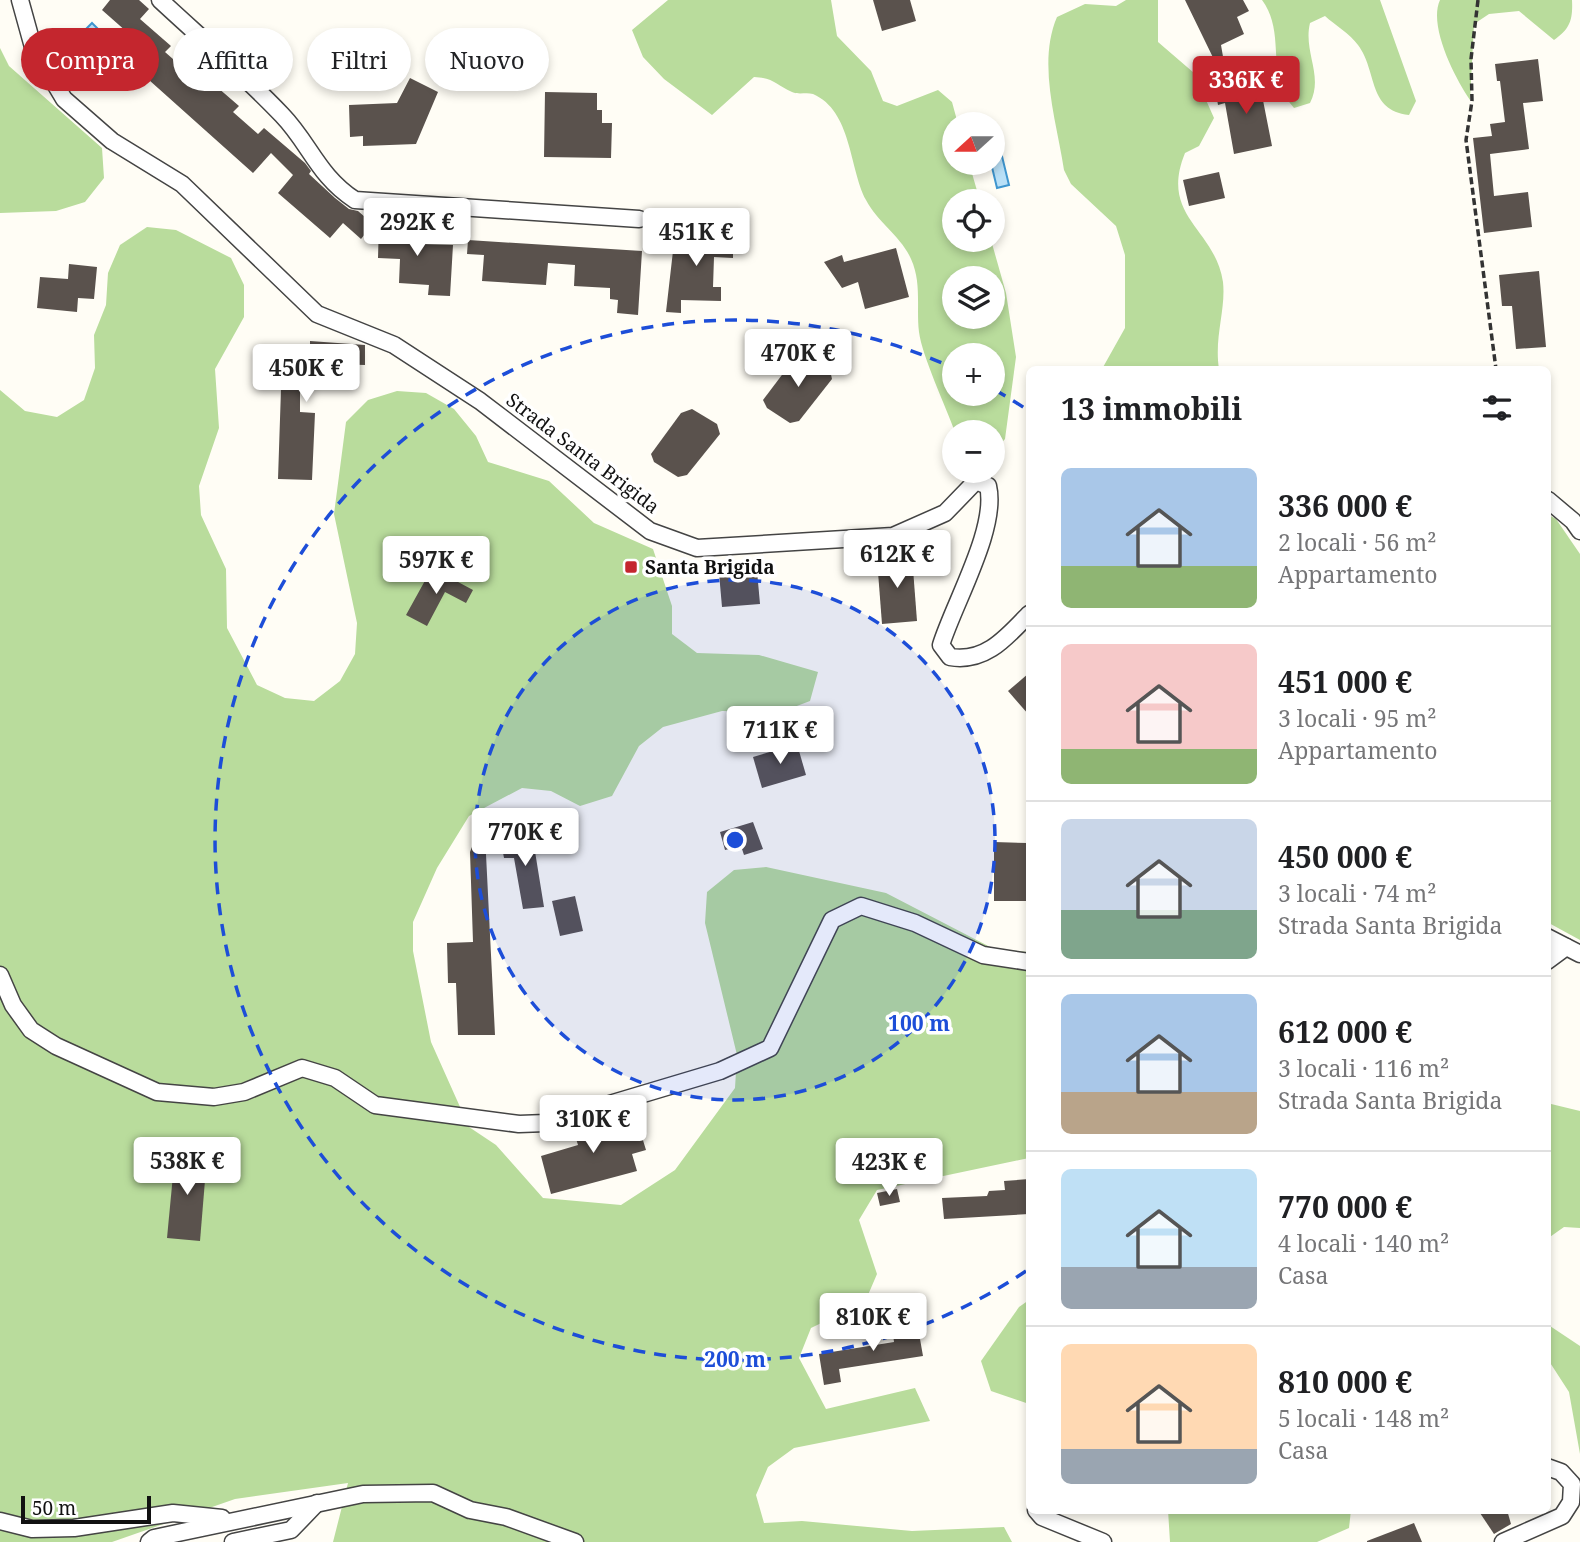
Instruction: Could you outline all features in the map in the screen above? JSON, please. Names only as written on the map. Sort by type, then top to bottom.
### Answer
[{"type":"street","name":"Strada Santa Brigida","points":[[20,0],[33,47],[64,99],[112,141],[182,184],[317,314],[394,345],[480,401],[650,531],[697,548],[892,536],[945,513],[976,481],[988,486],[991,500],[972,567],[941,645],[950,657],[967,660],[986,653],[1026,617]]},
{"type":"street","points":[[160,0],[284,117],[316,165],[338,189],[355,200],[639,219]]},
{"type":"street","points":[[1551,503],[1580,531]]},
{"type":"street","points":[[0,975],[13,1006],[31,1030],[56,1046],[156,1092],[214,1097],[244,1092],[302,1068],[335,1078],[375,1105],[519,1124],[546,1123],[707,1075],[770,1048],[832,920],[861,906],[915,923],[983,955],[1026,962]]},
{"type":"street","points":[[1551,939],[1573,951]]},
{"type":"street","points":[[1551,959],[1573,951]]},
{"type":"street","points":[[1503,1542],[1562,1516],[1571,1502],[1572,1484],[1561,1472],[1551,1468]]},
{"type":"street","points":[[149,1542],[239,1519],[363,1494],[433,1493],[470,1510],[506,1517],[575,1542]]},
{"type":"street","points":[[233,1542],[291,1530],[317,1503]]},
{"type":"street","points":[[0,1521],[32,1529],[74,1528],[173,1513],[239,1519]]},
{"type":"street","points":[[1039,1514],[1103,1542]]},
{"type":"path","points":[[1478,0],[1471,59],[1472,101],[1466,140],[1496,366]]},
{"type":"green space","points":[[668,0],[831,0],[837,36],[871,71],[883,101],[897,106],[938,90],[952,102],[955,112],[942,112],[942,175],[972,175],[977,189],[942,189],[942,252],[994,252],[998,266],[942,266],[942,329],[1005,329],[1005,289],[1016,357],[1005,439],[1005,420],[950,420],[944,406],[1005,406],[1005,343],[942,343],[942,400],[921,342],[916,277],[911,259],[866,200],[848,141],[835,113],[826,102],[813,94],[795,93],[771,80],[754,77],[712,115],[664,79],[643,57],[632,30]]},
{"type":"green space","points":[[1126,0],[1158,0],[1158,42],[1194,73],[1214,118],[1199,146],[1185,153],[1179,175],[1179,193],[1183,208],[1218,264],[1223,282],[1219,366],[1104,366],[1125,328],[1125,255],[1116,226],[1071,184],[1064,170],[1050,93],[1049,54],[1057,17],[1085,4],[1116,6]]},
{"type":"green space","points":[[1262,0],[1380,0],[1416,101],[1409,115],[1386,106],[1375,88],[1358,45],[1325,16],[1310,23],[1309,44],[1314,93],[1310,103],[1294,108],[1280,81],[1273,26]]},
{"type":"green space","points":[[1440,0],[1572,0],[1572,13],[1567,28],[1554,40],[1519,11],[1489,14],[1474,24],[1470,100],[1457,79],[1440,37],[1437,11]]},
{"type":"green space","points":[[0,48],[9,66],[21,77],[21,91],[37,91],[102,148],[104,178],[85,202],[56,211],[0,213]]},
{"type":"green space","points":[[147,227],[176,230],[231,258],[244,285],[244,317],[215,369],[219,428],[199,486],[201,515],[226,569],[227,628],[257,685],[285,698],[314,701],[340,681],[355,654],[357,623],[334,514],[346,422],[368,400],[397,391],[426,393],[454,409],[476,436],[488,462],[549,481],[594,523],[653,549],[672,606],[672,634],[697,653],[759,655],[818,672],[810,701],[781,712],[722,711],[663,727],[639,746],[612,796],[580,806],[551,791],[522,788],[469,816],[437,868],[413,922],[413,951],[431,1042],[469,1127],[496,1145],[543,1198],[621,1205],[675,1170],[735,1088],[737,1055],[705,923],[707,892],[734,870],[766,867],[886,893],[994,949],[1026,952],[1026,1159],[877,1190],[859,1220],[877,1274],[865,1302],[811,1328],[799,1358],[826,1409],[915,1388],[930,1421],[794,1448],[768,1467],[756,1495],[764,1523],[802,1521],[912,1531],[1004,1527],[1012,1542],[333,1542],[348,1483],[235,1499],[112,1542],[0,1542],[0,390],[25,411],[57,417],[84,400],[95,368],[94,335],[106,305],[108,273],[120,245]]},
{"type":"green space","points":[[1551,516],[1556,519],[1580,554],[1580,940],[1551,924]]},
{"type":"green space","points":[[1551,1104],[1580,1111],[1580,1228],[1564,1227],[1551,1236]]},
{"type":"green space","points":[[1026,1302],[1026,1403],[991,1391],[981,1361],[1019,1307]]},
{"type":"green space","points":[[1551,1327],[1580,1346],[1580,1454],[1569,1392],[1551,1364]]},
{"type":"green space","points":[[1168,1514],[1351,1514],[1349,1528],[1317,1542],[1170,1542]]},
{"type":"water","points":[[1005,169],[1009,185],[997,188],[994,175],[1005,175]]},
{"type":"building","points":[[110,0],[139,0],[149,9],[140,19],[150,28],[122,28],[102,10]]},
{"type":"building","points":[[873,0],[910,0],[916,21],[882,31]]},
{"type":"building","points":[[1185,0],[1243,0],[1249,11],[1237,17],[1244,34],[1221,45],[1226,74],[1222,76]]},
{"type":"building","points":[[159,36],[171,46],[165,52],[173,59],[173,91],[222,91],[239,106],[233,112],[258,134],[264,128],[305,163],[311,171],[309,174],[335,198],[349,209],[358,211],[373,224],[361,239],[343,223],[330,238],[278,193],[293,175],[271,153],[253,173],[159,89]]},
{"type":"building","points":[[1538,59],[1543,101],[1523,103],[1529,149],[1490,154],[1494,196],[1528,192],[1532,227],[1484,233],[1473,138],[1492,136],[1490,124],[1505,122],[1495,64]]},
{"type":"building","points":[[411,78],[425,86],[425,91],[438,92],[416,144],[363,146],[363,136],[350,137],[349,105],[397,103],[403,91],[411,91]]},
{"type":"building","points":[[1259,80],[1272,146],[1234,154],[1225,103],[1218,105],[1215,88]]},
{"type":"building","points":[[545,92],[597,93],[597,110],[602,110],[602,123],[612,123],[611,158],[544,157]]},
{"type":"building","points":[[1219,172],[1225,198],[1189,206],[1183,180]]},
{"type":"building","points":[[379,223],[421,225],[420,244],[453,245],[450,296],[428,295],[429,285],[399,283],[400,259],[378,258]]},
{"type":"building","points":[[696,224],[711,224],[711,242],[733,242],[733,258],[714,257],[713,287],[721,287],[721,301],[681,300],[681,313],[666,312],[673,251],[681,252],[682,232],[695,233]]},
{"type":"building","points":[[468,240],[642,251],[638,315],[617,313],[618,300],[610,299],[610,288],[574,286],[575,265],[548,263],[546,285],[482,281],[484,255],[467,254]]},
{"type":"building","points":[[896,248],[909,297],[865,309],[858,282],[842,288],[824,262],[842,255],[844,262]]},
{"type":"building","points":[[69,264],[97,267],[94,299],[78,298],[77,312],[37,308],[40,277],[68,279]]},
{"type":"building","points":[[1539,271],[1546,347],[1516,349],[1512,306],[1502,306],[1499,275]]},
{"type":"building","points":[[310,341],[365,345],[365,365],[331,364],[330,382],[300,381],[300,412],[315,413],[312,480],[278,479],[281,389],[277,389],[278,359],[310,361]]},
{"type":"building","points":[[805,355],[830,370],[832,379],[799,421],[790,423],[767,408],[763,400],[794,359]]},
{"type":"building","points":[[692,409],[717,424],[720,434],[687,475],[678,477],[654,462],[651,454],[681,413]]},
{"type":"building","points":[[912,556],[917,621],[882,624],[877,559]]},
{"type":"building","points":[[432,568],[473,590],[466,603],[445,592],[427,626],[406,615]]},
{"type":"building","points":[[757,571],[760,604],[722,607],[719,573]]},
{"type":"building","points":[[1026,676],[1026,712],[1008,691]]},
{"type":"building","points":[[797,744],[806,775],[762,788],[753,757]]},
{"type":"building","points":[[484,814],[495,1035],[458,1035],[456,983],[448,983],[447,943],[473,942],[470,852]]},
{"type":"building","points":[[753,822],[763,849],[744,855],[741,846],[725,850],[720,832]]},
{"type":"building","points":[[532,833],[544,907],[523,909],[514,858],[504,858],[500,837]]},
{"type":"building","points":[[994,842],[1026,843],[1026,901],[994,901]]},
{"type":"building","points":[[575,896],[583,931],[560,936],[552,901]]},
{"type":"building","points":[[622,1111],[630,1140],[642,1137],[646,1150],[632,1154],[637,1171],[551,1194],[541,1156],[578,1145],[572,1126]]},
{"type":"building","points":[[175,1154],[207,1156],[200,1241],[167,1238]]},
{"type":"building","points":[[1026,1179],[1026,1214],[944,1219],[942,1198],[987,1196],[989,1191],[1005,1190],[1004,1181]]},
{"type":"building","points":[[897,1189],[900,1202],[880,1206],[877,1193]]},
{"type":"building","points":[[917,1322],[923,1356],[839,1369],[841,1382],[824,1385],[819,1354],[894,1342],[892,1326]]},
{"type":"building","points":[[1481,1514],[1508,1514],[1511,1524],[1494,1534]]},
{"type":"building","points":[[1414,1523],[1422,1542],[1367,1542],[1367,1541]]},
{"type":"place","name":"Santa Brigida","points":[[631,567]]}]
